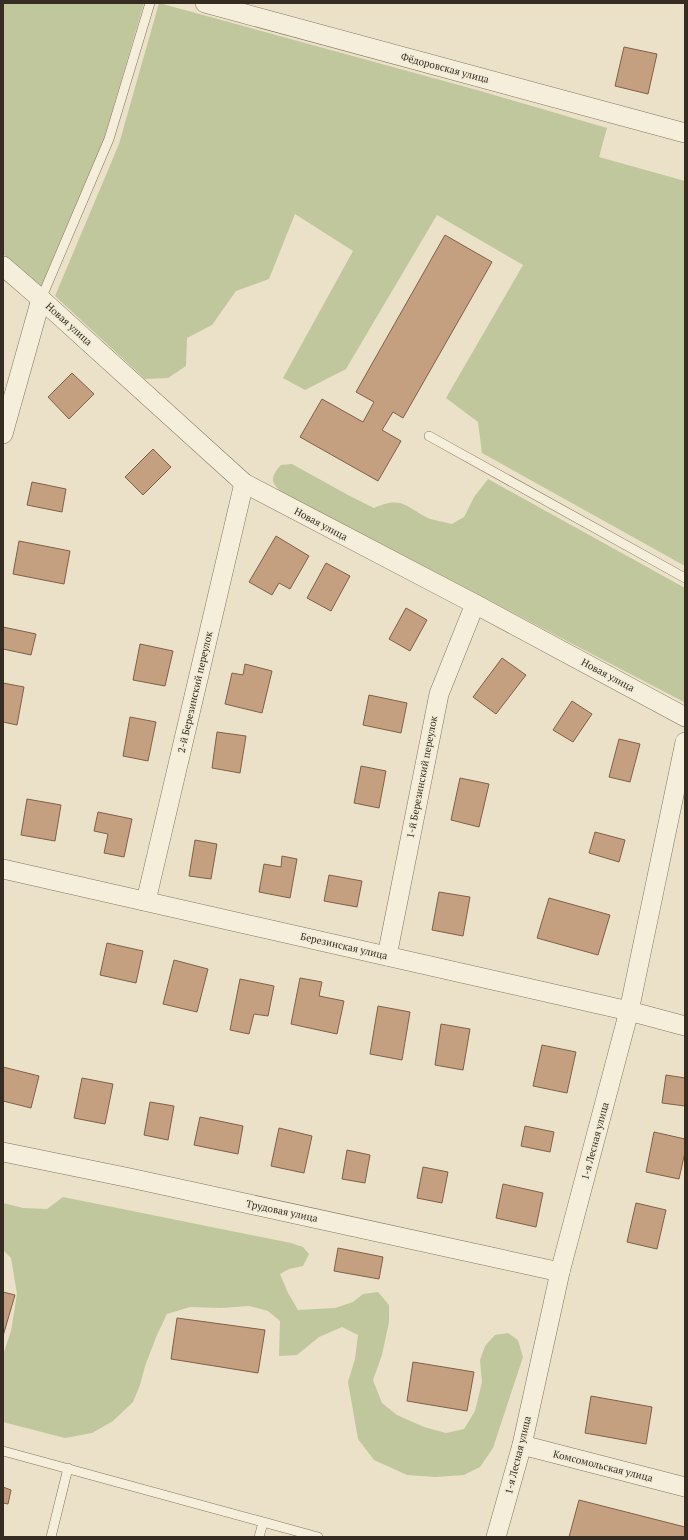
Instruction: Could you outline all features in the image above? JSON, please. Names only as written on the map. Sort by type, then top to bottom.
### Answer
[{"type":"street","name":"Фёдоровская улица","points":[[205,3],[685,133]]},
{"type":"street","name":"Новая улица","points":[[3,266],[41,298],[244,483],[475,604],[685,717]]},
{"type":"street","points":[[3,434],[41,298]]},
{"type":"street","name":"2-й Березинский переулок","points":[[146,901],[244,483]]},
{"type":"street","name":"1-й Березинский переулок","points":[[387,956],[439,694],[475,604]]},
{"type":"street","name":"1-я Лесная улица","points":[[496,1537],[522,1445],[560,1272],[629,1012],[685,742]]},
{"type":"street","name":"Березинская улица","points":[[3,869],[387,956],[685,1026]]},
{"type":"street","name":"Трудовая улица","points":[[3,1152],[130,1178],[560,1272]]},
{"type":"street","name":"Комсомольская улица","points":[[522,1445],[685,1487]]},
{"type":"lane","points":[[41,298],[109,139],[150,3]]},
{"type":"lane","points":[[429,436],[685,578]]},
{"type":"lane","points":[[3,1451],[318,1537]]},
{"type":"lane","points":[[51,1537],[68,1468]]},
{"type":"lane","points":[[259,1537],[263,1523]]},
{"type":"green space","points":[[3,3],[144,3],[104,139],[41,287],[3,254]]},
{"type":"green space","points":[[159,3],[477,90],[607,128],[599,157],[685,181],[685,566],[482,453],[478,422],[446,398],[523,265],[437,215],[346,369],[305,390],[283,378],[353,251],[295,214],[269,279],[236,291],[212,325],[187,338],[186,366],[168,378],[145,379],[55,296],[119,144]]},
{"type":"green space","points":[[292,464],[374,508],[384,504],[404,504],[430,519],[452,524],[464,517],[474,497],[488,479],[685,588],[684,702],[283,493],[274,483],[273,476],[281,465]]},
{"type":"green space","points":[[63,1197],[291,1243],[303,1247],[309,1254],[303,1266],[289,1269],[280,1274],[288,1293],[298,1310],[335,1308],[353,1302],[363,1294],[378,1292],[389,1305],[389,1322],[382,1355],[373,1380],[382,1403],[397,1415],[424,1427],[446,1433],[464,1429],[475,1411],[482,1382],[480,1360],[485,1346],[495,1335],[508,1333],[518,1340],[523,1357],[493,1448],[480,1467],[464,1475],[435,1477],[407,1475],[374,1460],[358,1439],[348,1382],[355,1359],[358,1335],[342,1327],[319,1337],[297,1355],[279,1356],[280,1321],[268,1311],[249,1306],[221,1308],[190,1307],[167,1314],[145,1366],[140,1385],[133,1402],[113,1421],[92,1433],[65,1438],[3,1422],[3,1355],[11,1331],[17,1294],[11,1258],[3,1250],[3,1203],[23,1208],[47,1209]]},
{"type":"building","points":[[624,47],[657,54],[648,94],[615,86]]},
{"type":"building","points":[[445,235],[492,262],[403,418],[393,412],[382,430],[401,441],[378,481],[300,437],[322,399],[363,422],[374,402],[356,392]]},
{"type":"building","points":[[72,373],[94,394],[69,419],[48,397]]},
{"type":"building","points":[[153,449],[171,467],[143,495],[125,477]]},
{"type":"building","points":[[32,482],[66,489],[62,512],[27,505]]},
{"type":"building","points":[[276,536],[309,556],[290,589],[279,583],[272,595],[249,582]]},
{"type":"building","points":[[19,541],[70,551],[64,584],[13,574]]},
{"type":"building","points":[[326,563],[350,576],[331,611],[307,598]]},
{"type":"building","points":[[406,608],[427,620],[410,651],[389,639]]},
{"type":"building","points":[[3,627],[36,634],[31,655],[3,649]]},
{"type":"building","points":[[140,644],[173,651],[165,686],[133,680]]},
{"type":"building","points":[[502,658],[526,675],[496,714],[473,697]]},
{"type":"building","points":[[245,664],[272,671],[262,713],[225,704],[232,673],[243,675]]},
{"type":"building","points":[[3,683],[24,687],[17,725],[3,722]]},
{"type":"building","points":[[369,695],[407,703],[401,733],[363,725]]},
{"type":"building","points":[[572,701],[592,714],[573,742],[553,730]]},
{"type":"building","points":[[130,717],[156,722],[148,761],[123,756]]},
{"type":"building","points":[[217,732],[246,736],[240,773],[212,768]]},
{"type":"building","points":[[619,739],[640,744],[630,782],[609,777]]},
{"type":"building","points":[[361,766],[386,771],[379,808],[354,803]]},
{"type":"building","points":[[460,778],[489,784],[479,827],[451,820]]},
{"type":"building","points":[[27,799],[61,805],[55,841],[21,835]]},
{"type":"building","points":[[98,812],[132,819],[124,857],[104,853],[108,834],[94,831]]},
{"type":"building","points":[[595,832],[625,840],[619,862],[589,853]]},
{"type":"building","points":[[195,840],[217,844],[211,879],[189,876]]},
{"type":"building","points":[[282,856],[297,859],[290,898],[259,892],[264,864],[281,867]]},
{"type":"building","points":[[329,875],[362,881],[357,907],[324,901]]},
{"type":"building","points":[[439,892],[470,897],[463,936],[432,930]]},
{"type":"building","points":[[549,898],[610,915],[598,955],[537,938]]},
{"type":"building","points":[[107,943],[143,951],[136,983],[100,975]]},
{"type":"building","points":[[174,960],[208,969],[197,1012],[163,1004]]},
{"type":"building","points":[[300,978],[322,982],[319,996],[344,1001],[337,1034],[291,1024]]},
{"type":"building","points":[[240,979],[274,986],[268,1016],[254,1014],[249,1034],[230,1030]]},
{"type":"building","points":[[378,1006],[410,1012],[402,1060],[370,1054]]},
{"type":"building","points":[[441,1024],[470,1029],[463,1070],[435,1065]]},
{"type":"building","points":[[542,1045],[576,1052],[567,1093],[533,1086]]},
{"type":"building","points":[[3,1067],[39,1076],[31,1108],[3,1101]]},
{"type":"building","points":[[666,1075],[685,1078],[685,1106],[662,1103]]},
{"type":"building","points":[[82,1078],[113,1084],[105,1124],[74,1118]]},
{"type":"building","points":[[150,1102],[174,1106],[168,1140],[144,1135]]},
{"type":"building","points":[[200,1117],[243,1126],[238,1154],[194,1145]]},
{"type":"building","points":[[525,1126],[554,1132],[550,1152],[521,1146]]},
{"type":"building","points":[[279,1128],[312,1136],[304,1173],[271,1166]]},
{"type":"building","points":[[654,1132],[685,1139],[685,1152],[679,1179],[646,1172]]},
{"type":"building","points":[[347,1150],[370,1155],[365,1183],[342,1179]]},
{"type":"building","points":[[423,1167],[448,1172],[442,1203],[417,1198]]},
{"type":"building","points":[[503,1184],[543,1193],[536,1227],[496,1218]]},
{"type":"building","points":[[636,1203],[666,1210],[657,1249],[627,1242]]},
{"type":"building","points":[[338,1248],[383,1257],[379,1279],[334,1271]]},
{"type":"building","points":[[3,1292],[15,1295],[3,1336]]},
{"type":"building","points":[[177,1318],[265,1330],[258,1373],[171,1359]]},
{"type":"building","points":[[413,1362],[474,1372],[467,1411],[407,1401]]},
{"type":"building","points":[[591,1396],[652,1407],[646,1444],[585,1433]]},
{"type":"building","points":[[3,1487],[11,1490],[8,1504],[3,1503]]},
{"type":"building","points":[[579,1500],[685,1527],[685,1537],[569,1537]]}]
